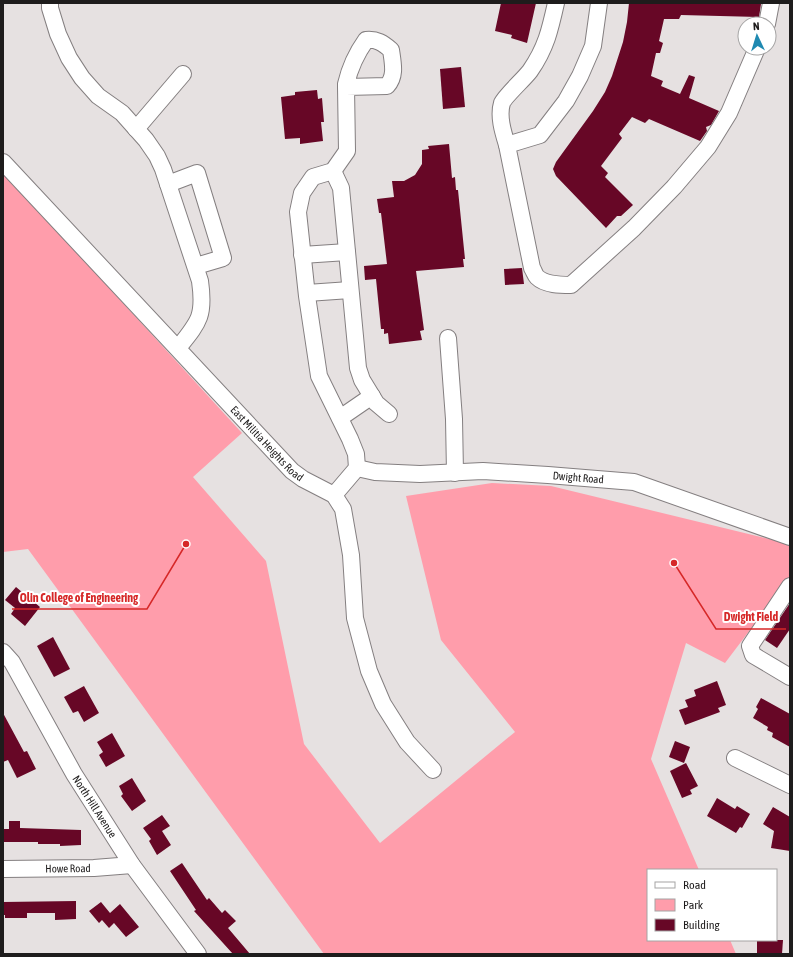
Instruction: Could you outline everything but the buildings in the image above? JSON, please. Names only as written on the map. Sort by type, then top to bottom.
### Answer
[{"type":"street","points":[[50,3],[50,8],[61,40],[69,58],[82,78],[98,96],[122,114],[146,140],[157,156],[168,184],[196,266],[203,298],[199,320],[178,348]]},
{"type":"street","points":[[556,3],[544,48],[529,72],[502,102],[500,116],[532,268],[537,276],[546,281],[559,285],[571,285],[634,228],[674,186],[708,147],[729,113],[754,56]]},
{"type":"street","points":[[507,145],[540,135],[566,101],[580,76],[592,46],[599,3]]},
{"type":"street","points":[[769,16],[771,3]]},
{"type":"street","points":[[136,129],[184,74]]},
{"type":"street","points":[[346,87],[348,151],[333,171],[313,177],[302,193],[298,212],[302,255],[318,376],[354,449],[358,468],[334,495],[343,509],[346,523],[351,555],[355,618],[369,671],[383,704],[407,742],[433,770]]},
{"type":"street","name":"East Militia Heights Road","points":[[3,162],[292,471],[303,479],[334,495]]},
{"type":"street","points":[[333,171],[341,188],[358,368],[362,380],[376,403],[389,414]]},
{"type":"street","points":[[168,184],[197,173],[223,258],[196,266]]},
{"type":"street","points":[[302,255],[347,252]]},
{"type":"street","points":[[307,293],[350,290]]},
{"type":"street","points":[[448,338],[454,419],[455,473]]},
{"type":"street","points":[[340,418],[372,396]]},
{"type":"street","name":"Dwight Road","points":[[358,468],[375,472],[420,474],[483,472],[541,474],[634,482],[790,537]]},
{"type":"street","points":[[790,586],[750,646],[753,655],[790,677]]},
{"type":"street","name":"North Hill Avenue","points":[[3,652],[12,662],[74,774],[132,865],[198,954]]},
{"type":"street","points":[[735,758],[790,785]]},
{"type":"street","name":"Howe Road","points":[[3,869],[94,868],[132,865]]},
{"type":"green space","points":[[3,172],[242,433],[193,477],[266,561],[304,744],[380,843],[515,732],[441,640],[406,496],[492,483],[551,486],[790,544],[790,577],[725,663],[686,643],[651,759],[699,869],[647,869],[647,941],[730,941],[736,954],[324,954],[28,549],[3,552]]},
{"type":"place","name":"Olin College of Engineering","points":[[186,544]]},
{"type":"place","name":"Dwight Field","points":[[674,563]]}]
